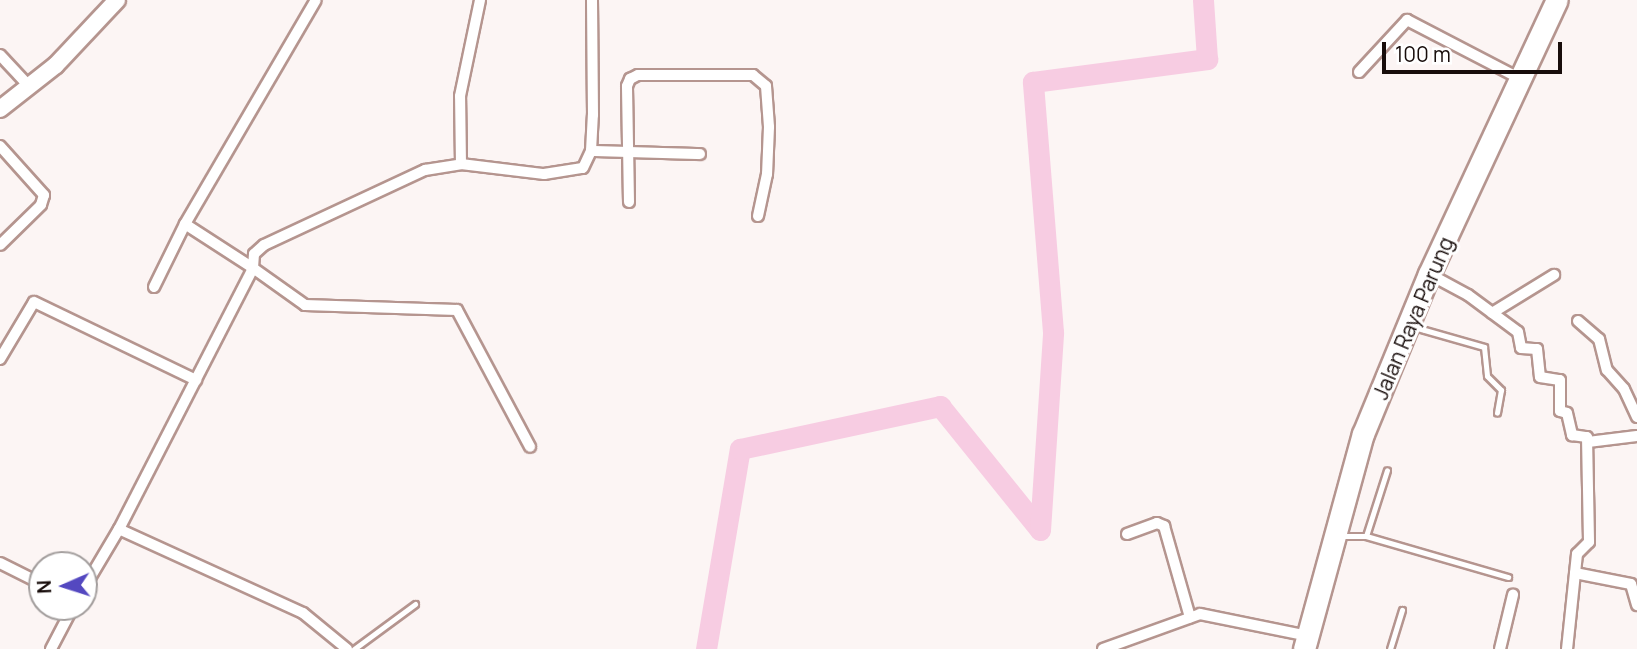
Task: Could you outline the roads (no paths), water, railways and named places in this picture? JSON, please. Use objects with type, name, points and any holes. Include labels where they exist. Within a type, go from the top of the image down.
[{"type":"highway","name":"Jalan Raya Parung","points":[[1298,644],[1335,491],[1511,74],[1547,0]]},
{"type":"highway","name":"Jalan Raya Parung","points":[[1298,644],[1363,435],[1406,324],[1557,0]]},
{"type":"street","points":[[0,109],[27,84],[56,65],[117,0]]},
{"type":"street","points":[[154,287],[185,224],[316,0]]},
{"type":"street","points":[[461,164],[460,96],[480,0]]},
{"type":"street","points":[[98,565],[253,268],[254,254],[264,245],[425,170],[461,164],[564,173],[583,168],[591,151],[592,0]]},
{"type":"street","points":[[1359,72],[1410,20],[1511,74]]},
{"type":"street","points":[[0,55],[27,84]]},
{"type":"street","points":[[629,202],[627,150],[631,79],[638,75],[760,77],[766,86],[769,136],[758,216]]},
{"type":"street","points":[[0,146],[4,159],[44,198],[0,245]]},
{"type":"street","points":[[591,151],[700,154]]},
{"type":"street","points":[[185,224],[305,305],[457,310],[530,447]]},
{"type":"street","points":[[1429,274],[1492,313],[1519,334],[1521,348],[1537,349],[1540,377],[1560,380],[1560,411],[1567,413],[1572,435],[1586,435],[1589,542],[1578,550],[1567,649]]},
{"type":"street","points":[[1492,313],[1555,275]]},
{"type":"street","points":[[0,359],[34,302],[196,380]]},
{"type":"street","points":[[1578,321],[1600,339],[1607,370],[1624,388],[1637,417]]},
{"type":"street","points":[[1588,442],[1637,436]]},
{"type":"street","points":[[1127,534],[1157,523],[1164,526],[1190,617]]},
{"type":"street","points":[[119,528],[303,614],[347,649]]},
{"type":"street","points":[[0,563],[28,577]]},
{"type":"street","points":[[1574,573],[1634,584],[1637,605]]},
{"type":"street","points":[[1500,649],[1513,595]]},
{"type":"street","points":[[1103,649],[1190,617],[1211,614],[1298,644]]},
{"type":"street","points":[[51,649],[66,621]]},
{"type":"lane","points":[[1406,324],[1484,347],[1487,376],[1502,390],[1497,413]]},
{"type":"lane","points":[[1366,536],[1387,470]]},
{"type":"lane","points":[[1334,535],[1366,536],[1508,577]]},
{"type":"lane","points":[[354,649],[415,604]]},
{"type":"lane","points":[[1390,649],[1402,610]]},
{"type":"waterway","points":[[706,649],[740,449],[940,406],[1040,530],[1053,332],[1033,82],[1207,59],[1203,0]]}]
